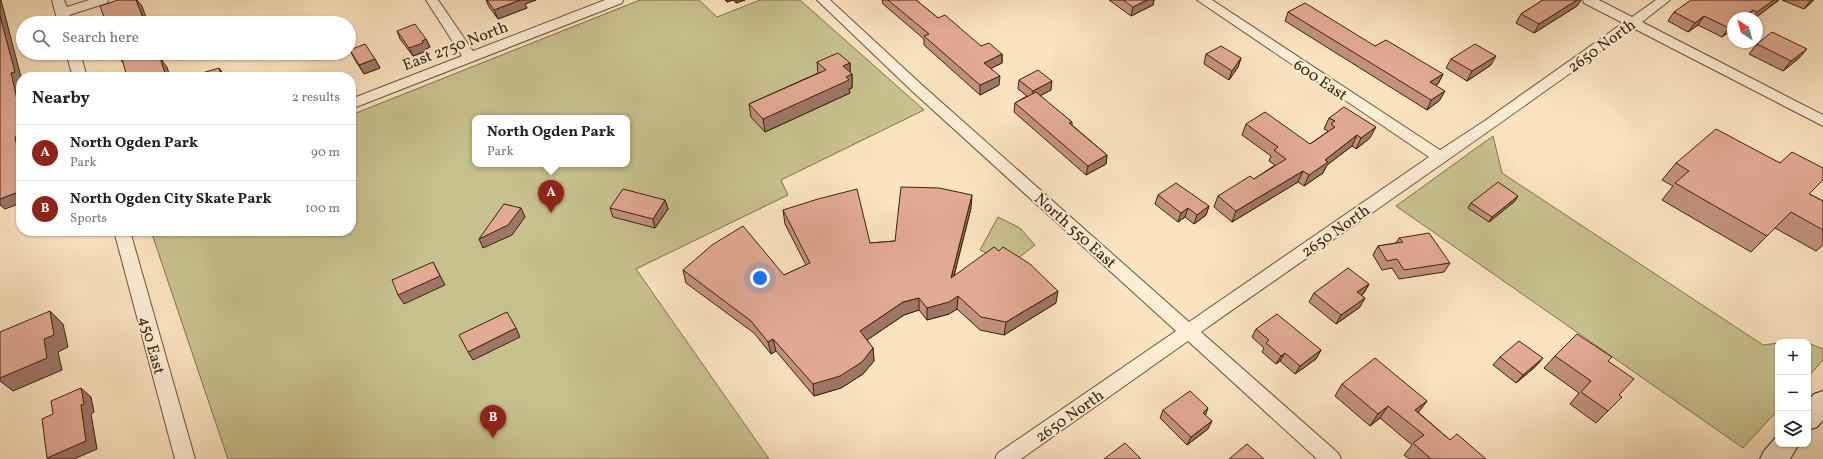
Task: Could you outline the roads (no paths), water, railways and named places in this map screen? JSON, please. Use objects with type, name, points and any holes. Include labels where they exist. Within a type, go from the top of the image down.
[{"type":"main road","points":[[1773,459],[1783,447]]},
{"type":"street","points":[[58,0],[63,16]]},
{"type":"street","points":[[68,16],[102,0]]},
{"type":"street","points":[[432,0],[470,57]]},
{"type":"street","name":"East 2750 North","points":[[356,102],[617,0]]},
{"type":"street","name":"North 550 East","points":[[823,0],[917,88],[1330,459]]},
{"type":"street","name":"600 East","points":[[1203,0],[1440,157]]},
{"type":"street","points":[[1589,0],[1823,121]]},
{"type":"street","name":"2650 North","points":[[1005,459],[1440,157],[1488,126],[1664,0]]},
{"type":"street","points":[[75,60],[79,72]]},
{"type":"street","name":"450 East","points":[[123,236],[185,459]]},
{"type":"place","name":"North Ogden Park","points":[[551,213]]},
{"type":"place","name":"North Ogden City Skate Park","points":[[493,438]]}]
